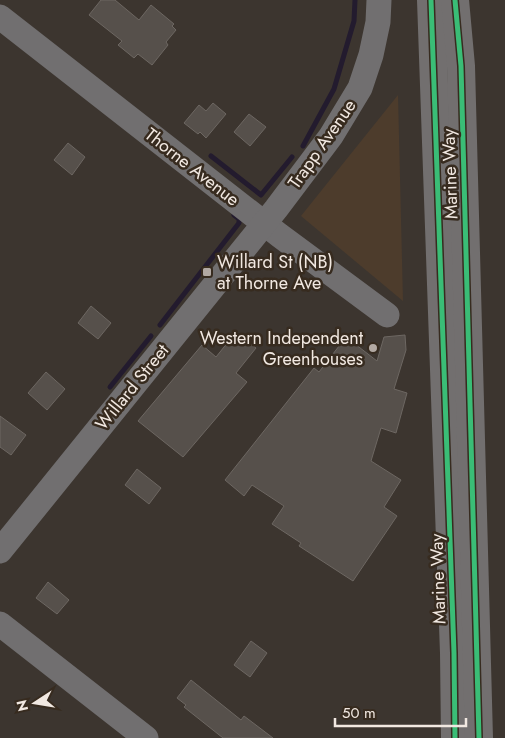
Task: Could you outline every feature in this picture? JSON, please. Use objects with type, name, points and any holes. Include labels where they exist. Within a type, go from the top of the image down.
[{"type":"main road","name":"Marine Way","points":[[432,0],[454,633],[455,738]]},
{"type":"main road","name":"Marine Way","points":[[455,0],[461,66],[479,738]]},
{"type":"street","name":"Trapp Avenue","points":[[264,223],[331,136],[360,88],[378,22],[379,0]]},
{"type":"street","name":"Thorne Avenue","points":[[0,17],[279,236],[387,315]]},
{"type":"street","name":"Willard Street","points":[[0,551],[264,223]]},
{"type":"street","points":[[0,624],[146,738]]},
{"type":"shaded area","points":[[398,95],[403,301],[301,216]]},
{"type":"building","points":[[101,0],[115,0],[139,20],[151,5],[174,24],[172,26],[176,30],[166,42],[168,45],[152,65],[138,54],[134,58],[118,45],[122,41],[89,15]]},
{"type":"building","points":[[213,103],[226,114],[206,138],[200,132],[198,134],[184,123],[199,105],[206,111]]},
{"type":"building","points":[[249,114],[266,127],[250,146],[234,132]]},
{"type":"building","points":[[68,143],[85,157],[72,175],[54,160]]},
{"type":"building","points":[[91,306],[111,323],[98,339],[78,323]]},
{"type":"building","points":[[236,332],[256,348],[236,373],[247,382],[183,457],[138,421],[202,345],[216,357]]},
{"type":"building","points":[[405,335],[406,350],[394,389],[407,393],[396,433],[381,428],[371,461],[401,480],[384,507],[397,516],[353,581],[299,546],[301,543],[272,524],[284,506],[252,485],[244,496],[225,480],[314,368],[319,372],[346,337],[377,361],[384,337]]},
{"type":"building","points":[[46,372],[65,389],[47,410],[28,393]]},
{"type":"building","points":[[0,416],[26,435],[11,455],[0,447]]},
{"type":"building","points":[[137,469],[161,488],[149,504],[125,485]]},
{"type":"building","points":[[48,582],[69,600],[57,614],[36,598]]},
{"type":"building","points":[[251,641],[267,653],[250,677],[234,665]]},
{"type":"building","points":[[191,680],[241,720],[244,716],[273,738],[223,738],[184,707],[186,705],[177,698]]},
{"type":"waterway","points":[[303,146],[334,89],[354,21],[355,0]]},
{"type":"waterway","points":[[211,156],[261,195],[292,157]]},
{"type":"waterway","points":[[160,325],[239,223],[239,219],[234,215]]},
{"type":"waterway","points":[[110,387],[151,336]]},
{"type":"cycle path","points":[[431,0],[454,653],[455,738]]},
{"type":"cycle path","points":[[455,0],[461,66],[479,738]]},
{"type":"place","name":"Willard St (NB) at Thorne Ave","points":[[207,272]]},
{"type":"place","name":"Western Independent Greenhouses","points":[[373,348]]}]
